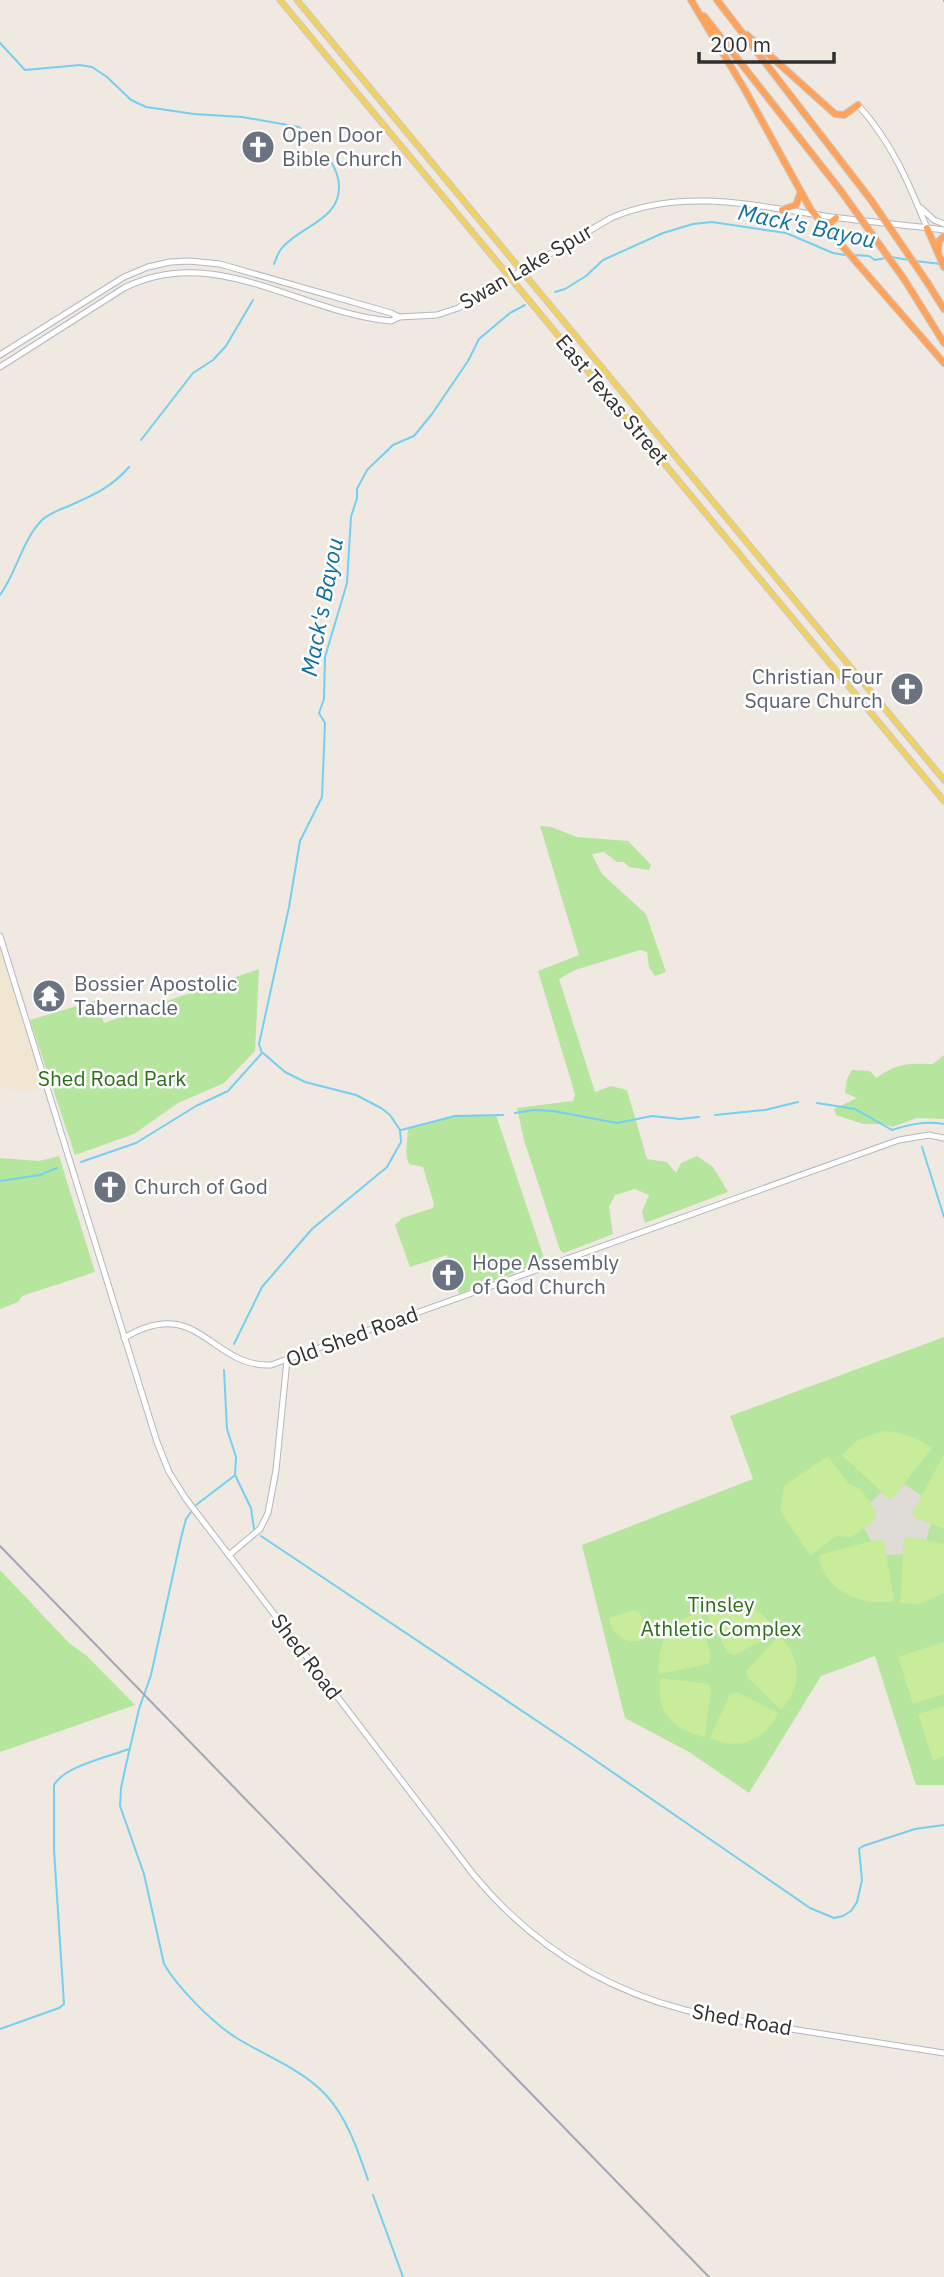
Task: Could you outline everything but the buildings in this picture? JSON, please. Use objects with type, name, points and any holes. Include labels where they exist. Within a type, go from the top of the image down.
[{"type":"highway","points":[[692,0],[814,214],[944,363]]},
{"type":"highway","points":[[692,0],[841,191],[904,279],[944,342]]},
{"type":"highway","points":[[717,0],[871,200],[944,309]]},
{"type":"highway","points":[[731,20],[835,114],[844,115],[858,105]]},
{"type":"highway","points":[[782,210],[799,202],[797,186]]},
{"type":"highway","points":[[832,236],[830,223],[836,218]]},
{"type":"highway","points":[[927,228],[944,267]]},
{"type":"highway","points":[[937,251],[939,241],[944,236]]},
{"type":"main road","name":"East Texas Street","points":[[280,0],[944,801]]},
{"type":"main road","name":"East Texas Street","points":[[297,0],[944,780]]},
{"type":"street","points":[[858,105],[888,143],[927,228]]},
{"type":"street","name":"Swan Lake Spur","points":[[0,355],[110,285],[140,270],[182,261],[220,264],[399,317],[425,317],[448,312],[485,294],[611,218],[647,205],[701,200],[944,230]]},
{"type":"street","points":[[918,206],[931,218],[944,224]]},
{"type":"street","name":"Swan Lake Spur","points":[[0,367],[129,285],[174,272],[216,273],[356,315],[391,321],[399,317]]},
{"type":"street","name":"Shed Road","points":[[0,936],[124,1338],[169,1472],[186,1499],[472,1874],[502,1907],[556,1952],[586,1972],[618,1987],[688,2011],[944,2053]]},
{"type":"street","name":"Old Shed Road","points":[[124,1338],[157,1326],[183,1326],[201,1333],[235,1358],[247,1363],[271,1365],[899,1140],[929,1135],[944,1138]]},
{"type":"street","points":[[229,1555],[254,1535],[268,1513],[276,1470],[287,1360]]},
{"type":"shaded area","points":[[0,936],[47,1086],[26,1092],[0,1087]]},
{"type":"shaded area","points":[[904,1484],[922,1496],[912,1514],[914,1517],[931,1524],[926,1540],[908,1537],[904,1539],[903,1554],[886,1555],[884,1542],[880,1539],[871,1541],[864,1528],[874,1521],[876,1511],[870,1503],[881,1492],[892,1499]]},
{"type":"green space","points":[[540,826],[551,827],[577,837],[628,841],[651,865],[649,870],[629,867],[604,852],[592,854],[602,874],[646,914],[666,972],[655,976],[649,967],[647,952],[640,950],[575,970],[559,979],[595,1092],[611,1086],[627,1090],[647,1159],[667,1162],[676,1173],[681,1163],[697,1156],[713,1167],[728,1192],[645,1223],[642,1212],[649,1195],[635,1189],[615,1195],[609,1207],[613,1234],[564,1253],[560,1250],[524,1140],[517,1108],[573,1101],[575,1094],[538,971],[579,955]]},
{"type":"green space","name":"Shed Road Park","points":[[259,969],[255,1051],[224,1083],[178,1103],[134,1134],[75,1155],[30,1020],[97,1000],[104,1023]]},
{"type":"green space","points":[[944,1055],[944,1119],[917,1118],[892,1127],[863,1124],[836,1115],[834,1109],[857,1098],[845,1093],[847,1079],[852,1070],[870,1071],[876,1078],[903,1065],[933,1064]]},
{"type":"green space","points":[[455,1115],[496,1115],[545,1261],[459,1294],[447,1255],[410,1267],[395,1225],[402,1218],[433,1208],[434,1204],[423,1167],[409,1164],[406,1151],[408,1128]]},
{"type":"green space","points":[[59,1156],[95,1272],[22,1296],[18,1302],[0,1309],[0,1158],[39,1161]]},
{"type":"green space","name":"Tinsley Athletic Complex","points":[[944,1337],[944,1785],[916,1785],[875,1656],[821,1676],[749,1793],[689,1752],[625,1718],[582,1545],[753,1479],[730,1416]]},
{"type":"green space","points":[[883,1431],[909,1436],[932,1448],[892,1499],[842,1455],[858,1440]]},
{"type":"green space","points":[[828,1456],[849,1484],[861,1489],[876,1511],[874,1522],[851,1537],[837,1536],[810,1555],[780,1511],[784,1486]]},
{"type":"green space","points":[[944,1456],[944,1529],[912,1514]]},
{"type":"green space","points":[[908,1537],[944,1544],[944,1593],[919,1604],[900,1603],[904,1539]]},
{"type":"green space","points":[[880,1539],[884,1542],[894,1601],[857,1599],[836,1587],[822,1568],[819,1555]]},
{"type":"green space","points":[[0,1570],[69,1643],[87,1656],[135,1705],[0,1752]]},
{"type":"green space","points":[[726,1603],[756,1610],[767,1619],[776,1633],[734,1655],[728,1653],[705,1611]]},
{"type":"green space","points":[[634,1610],[640,1612],[648,1637],[629,1641],[614,1631],[609,1618]]},
{"type":"green space","points":[[701,1613],[711,1659],[708,1664],[659,1674],[660,1652],[667,1634],[681,1621]]},
{"type":"green space","points":[[779,1636],[792,1653],[797,1672],[793,1691],[781,1710],[747,1677],[747,1670]]},
{"type":"green space","points":[[944,1642],[944,1694],[913,1704],[898,1657]]},
{"type":"green space","points":[[661,1678],[708,1684],[711,1689],[705,1737],[684,1730],[669,1718],[661,1701]]},
{"type":"green space","points":[[737,1692],[778,1713],[773,1723],[750,1741],[730,1744],[710,1738],[730,1694]]},
{"type":"green space","points":[[944,1706],[944,1756],[933,1760],[918,1714]]},
{"type":"waterway","name":"Mack's Bayou","points":[[0,43],[25,70],[80,65],[92,67],[131,100],[146,107],[242,117],[299,127],[312,140]]},
{"type":"waterway","name":"Mack's Bayou","points":[[274,264],[289,241],[326,215],[338,198],[339,182],[330,160]]},
{"type":"waterway","name":"Mack's Bayou","points":[[555,292],[586,276],[603,260],[663,233],[693,224],[712,222],[786,233],[833,253],[845,255]]},
{"type":"waterway","name":"Mack's Bayou","points":[[854,255],[869,256],[875,260],[886,258]]},
{"type":"waterway","name":"Mack's Bayou","points":[[891,257],[909,260]]},
{"type":"waterway","name":"Mack's Bayou","points":[[915,261],[941,264]]},
{"type":"waterway","name":"Mack's Bayou","points":[[141,440],[193,373],[213,360],[226,346],[253,300]]},
{"type":"waterway","name":"Mack's Bayou","points":[[81,1162],[136,1143],[196,1106],[228,1091],[262,1053],[259,1044],[289,907],[300,841],[322,797],[325,723],[319,713],[324,699],[325,657],[347,583],[351,517],[357,489],[367,470],[393,445],[414,436],[432,414],[468,361],[479,339],[510,313],[525,305]]},
{"type":"waterway","name":"Mack's Bayou","points":[[0,595],[29,537],[42,520],[103,489],[129,467]]},
{"type":"waterway","points":[[234,1344],[262,1287],[312,1229],[387,1167],[401,1142],[400,1130],[390,1115],[381,1108],[356,1095],[305,1082],[285,1072],[263,1053]]},
{"type":"waterway","points":[[715,1115],[765,1110],[798,1102]]},
{"type":"waterway","points":[[817,1103],[855,1109],[892,1130],[918,1124],[944,1124]]},
{"type":"waterway","points":[[515,1113],[553,1111],[617,1123],[652,1116],[680,1119],[699,1117]]},
{"type":"waterway","points":[[401,1130],[455,1116],[503,1115]]},
{"type":"waterway","points":[[922,1147],[944,1217]]},
{"type":"waterway","name":"Mack's Bayou","points":[[0,1181],[40,1175],[57,1168]]},
{"type":"waterway","points":[[224,1370],[227,1429],[236,1457],[235,1475],[251,1508],[254,1529]]},
{"type":"waterway","points":[[196,1505],[234,1476]]},
{"type":"waterway","points":[[191,1512],[186,1519],[151,1675],[139,1709],[121,1788],[120,1806],[144,1874],[164,1964],[196,2004],[216,2023],[246,2044],[293,2070],[325,2094],[346,2124],[368,2180]]},
{"type":"waterway","points":[[261,1536],[810,1908],[834,1918],[851,1911],[857,1902],[862,1880],[859,1849],[863,1846],[915,1829],[944,1825]]},
{"type":"waterway","points":[[0,2029],[64,2004],[54,1850],[54,1785],[67,1772],[77,1767],[129,1749]]},
{"type":"waterway","points":[[373,2195],[403,2277]]},
{"type":"railway","points":[[0,1546],[709,2277]]},
{"type":"place","name":"Open Door Bible Church","points":[[258,147]]},
{"type":"place","name":"Christian Four Square Church","points":[[907,689]]},
{"type":"place","name":"Bossier Apostolic Tabernacle","points":[[49,996]]},
{"type":"place","name":"Church of God","points":[[110,1187]]},
{"type":"place","name":"Hope Assembly of God Church","points":[[448,1275]]}]
